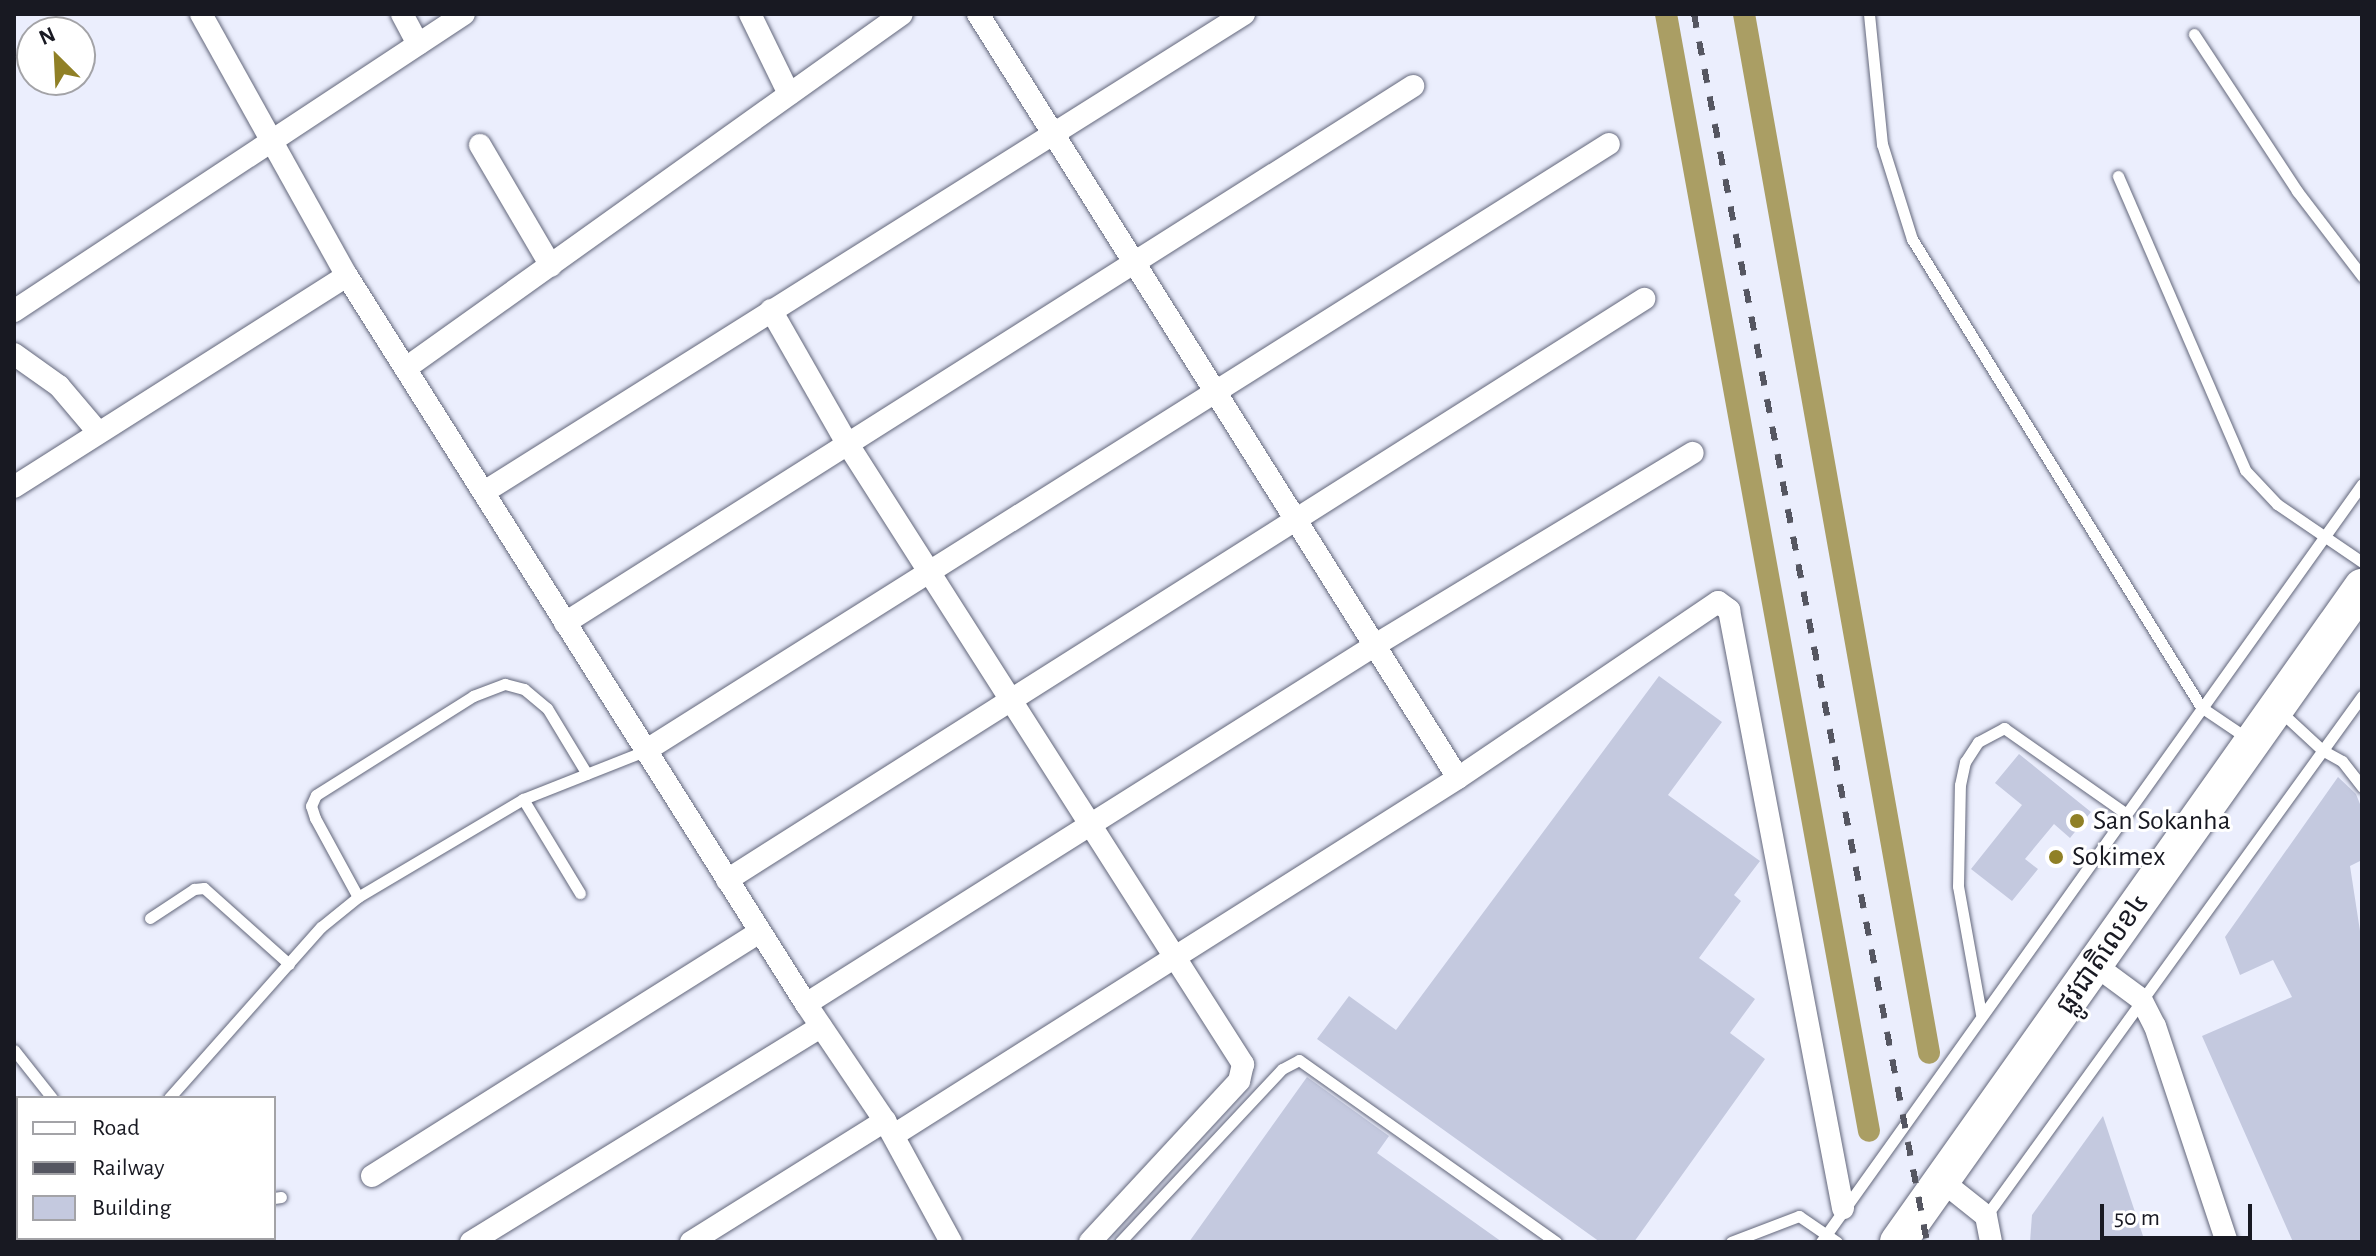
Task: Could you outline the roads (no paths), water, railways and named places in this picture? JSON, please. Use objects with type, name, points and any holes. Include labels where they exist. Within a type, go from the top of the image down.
[{"type":"highway","name":"ផ្លូវជាតិលេខ៤","points":[[1898,1242],[2362,587]]},
{"type":"street","points":[[201,14],[269,142],[347,276],[760,932],[890,1128],[951,1242]]},
{"type":"street","points":[[402,14],[418,44]]},
{"type":"street","points":[[14,311],[464,14]]},
{"type":"street","points":[[750,14],[789,94]]},
{"type":"street","points":[[406,368],[902,14]]},
{"type":"street","points":[[978,14],[1220,393],[1458,778]]},
{"type":"street","points":[[484,492],[1244,14]]},
{"type":"street","points":[[565,623],[1413,86]]},
{"type":"street","points":[[645,751],[1220,393],[1609,144]]},
{"type":"street","points":[[480,145],[551,266]]},
{"type":"street","points":[[14,487],[347,276]]},
{"type":"street","points":[[727,880],[1644,299]]},
{"type":"street","points":[[771,310],[847,443],[1093,822],[1243,1064],[1243,1074],[1090,1242]]},
{"type":"street","points":[[14,354],[59,386],[98,432]]},
{"type":"street","points":[[806,1004],[1377,644],[1693,453]]},
{"type":"street","points":[[691,1242],[1178,957],[1458,778],[1707,605],[1718,602],[1729,610],[1843,1208]]},
{"type":"street","points":[[372,1176],[760,932]]},
{"type":"street","points":[[2095,965],[2141,999],[2227,1242]]},
{"type":"street","points":[[471,1242],[821,1027]]},
{"type":"street","points":[[1942,1181],[1986,1216],[1991,1242]]},
{"type":"lane","points":[[1869,14],[1882,144],[1912,239],[2201,707],[2254,742]]},
{"type":"lane","points":[[2194,34],[2297,191],[2362,276]]},
{"type":"lane","points":[[2118,176],[2245,470],[2321,539],[2362,562]]},
{"type":"lane","points":[[1824,1238],[2362,484]]},
{"type":"lane","points":[[358,897],[315,818],[311,806],[316,795],[473,696],[505,684],[524,689],[547,708],[587,774]]},
{"type":"lane","points":[[1986,1216],[2362,696]]},
{"type":"lane","points":[[2277,708],[2322,750],[2342,761],[2362,787]]},
{"type":"lane","points":[[1981,1014],[1958,886],[1960,785],[1965,762],[1978,742],[2004,728],[2125,813]]},
{"type":"lane","points":[[184,1093],[321,927],[358,897],[523,799],[645,751]]},
{"type":"lane","points":[[523,799],[580,893]]},
{"type":"lane","points":[[150,918],[194,889],[204,888],[289,964]]},
{"type":"lane","points":[[14,1050],[50,1096]]},
{"type":"lane","points":[[1120,1242],[1282,1069],[1299,1060],[1556,1242]]},
{"type":"lane","points":[[1731,1242],[1799,1216],[1824,1238],[1837,1242]]},
{"type":"waterway","points":[[1666,14],[1869,1131]]},
{"type":"waterway","points":[[1744,14],[1929,1053]]},
{"type":"railway","points":[[1694,14],[1927,1242]]},
{"type":"place","name":"San Sokanha","points":[[2077,821]]},
{"type":"place","name":"Sokimex","points":[[2056,857]]}]
